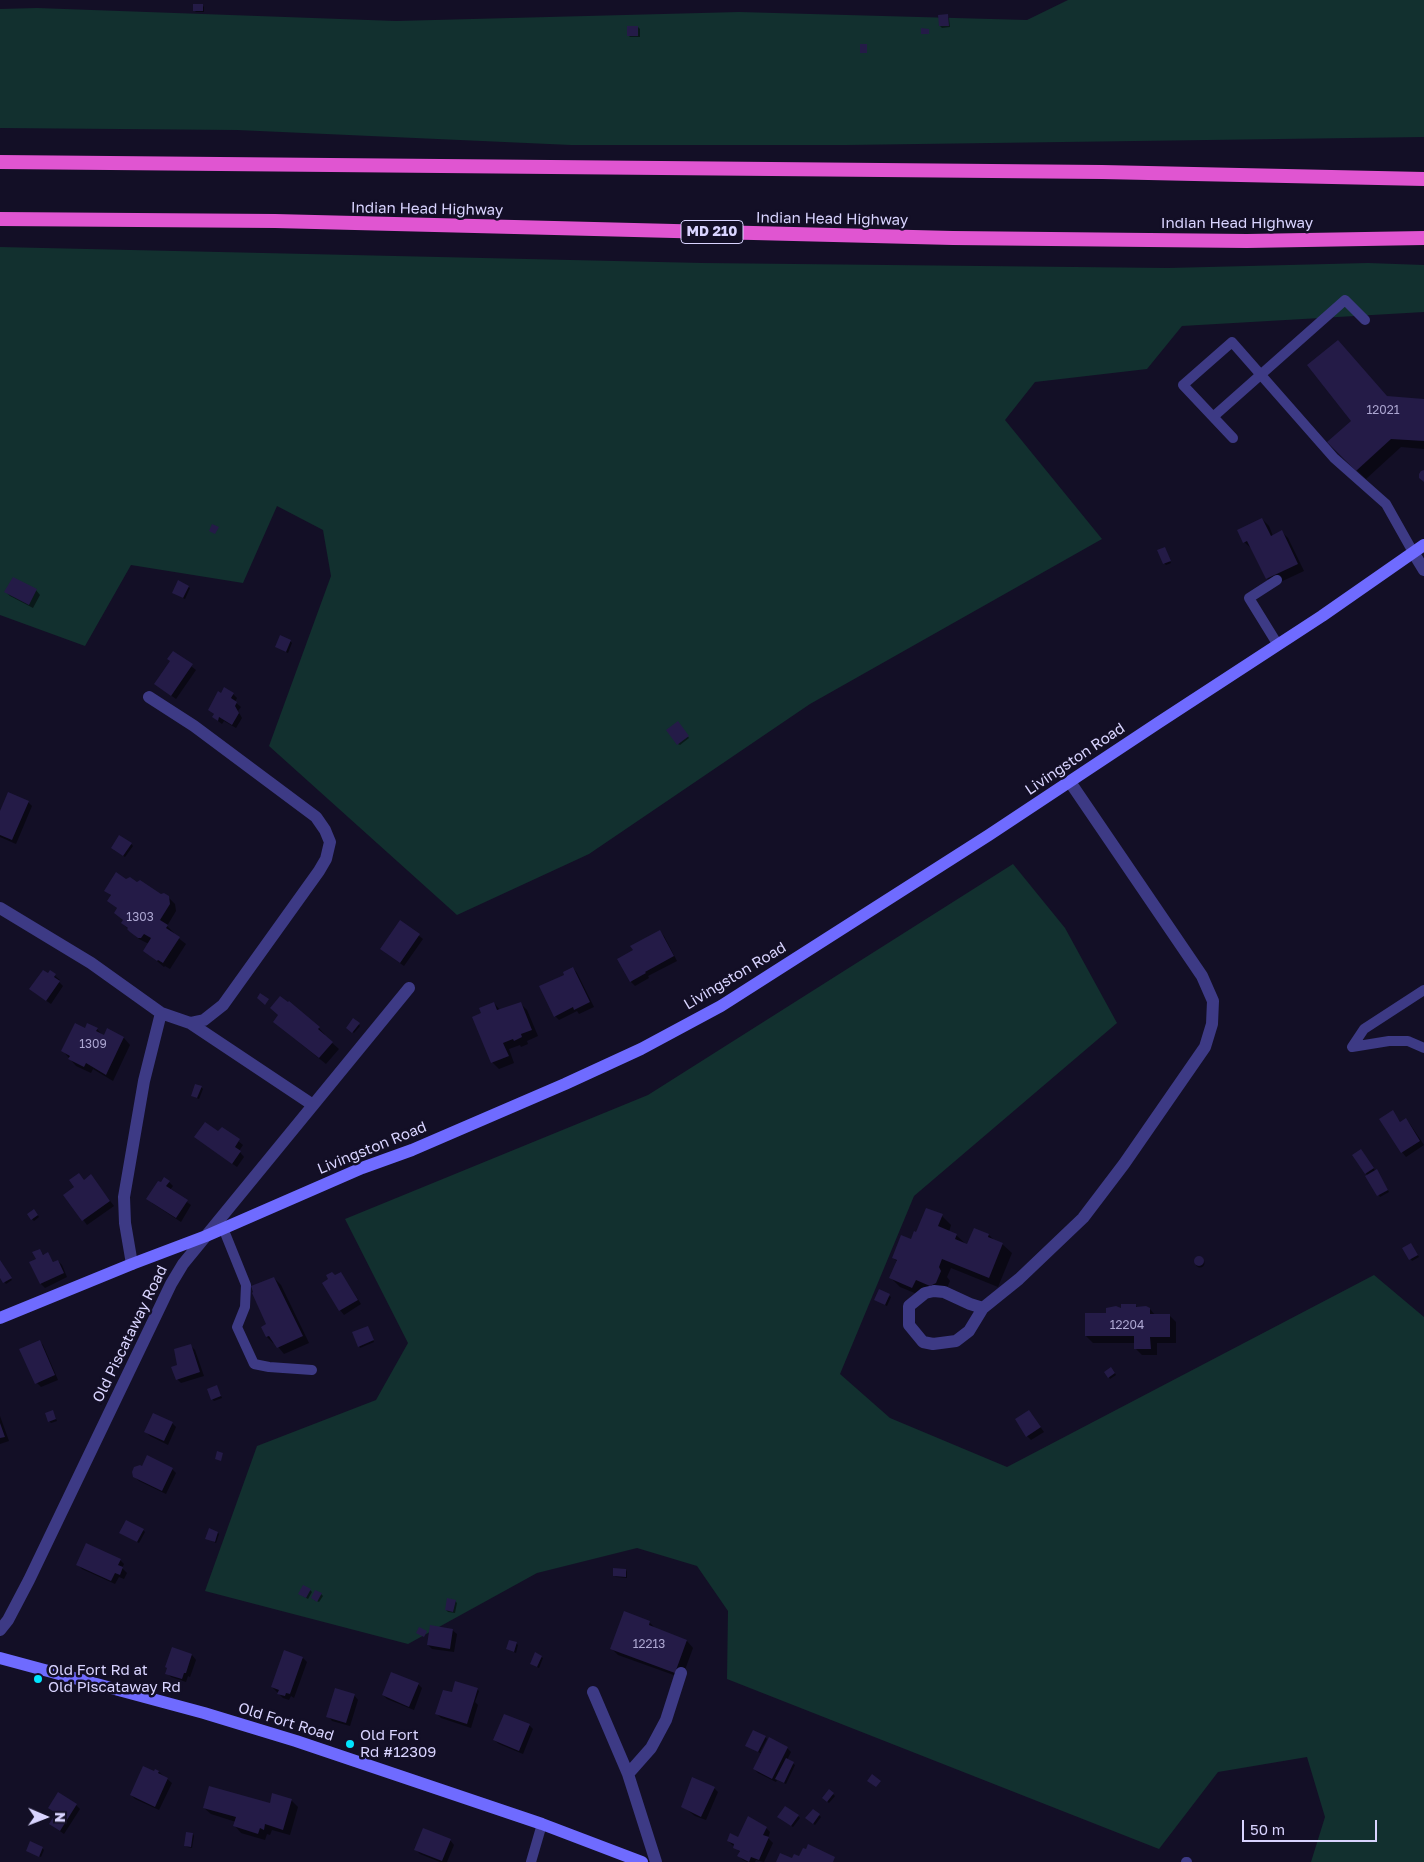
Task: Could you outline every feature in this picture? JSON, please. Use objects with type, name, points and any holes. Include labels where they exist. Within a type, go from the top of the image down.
[{"type":"highway","points":[[0,162],[1082,172],[1424,179]]},
{"type":"highway","name":"Indian Head Highway","points":[[0,219],[275,221],[953,238],[1247,241],[1424,238]]},
{"type":"main road","name":"Livingston Road","points":[[0,1318],[206,1236],[344,1176],[412,1150],[538,1096],[641,1049],[721,1006],[1070,782],[1278,645],[1424,545]]},
{"type":"main road","name":"Old Fort Road","points":[[0,1658],[204,1713],[296,1741],[542,1824],[642,1862]]},
{"type":"street","points":[[1413,552],[1424,570]]},
{"type":"street","points":[[149,697],[194,726],[316,817],[326,830],[330,842],[326,858],[319,871],[223,1005],[204,1020],[190,1023]]},
{"type":"street","points":[[984,1308],[944,1292],[926,1293],[909,1306],[909,1325],[924,1342],[933,1344],[956,1341],[969,1331],[984,1308],[1019,1279],[1084,1218],[1205,1047],[1212,1024],[1213,1001],[1202,976],[1070,782]]},
{"type":"street","points":[[0,908],[91,963],[160,1013],[190,1023],[314,1105]]},
{"type":"street","name":"Old Piscataway Road","points":[[0,1630],[8,1620],[29,1580],[171,1284],[183,1264],[409,988]]},
{"type":"street","points":[[132,1264],[125,1222],[124,1197],[144,1081],[160,1013]]},
{"type":"street","points":[[628,1774],[651,1748],[666,1720],[681,1673]]},
{"type":"street","points":[[594,1692],[628,1774],[656,1862]]},
{"type":"lane","points":[[1213,417],[1345,300],[1365,320]]},
{"type":"lane","points":[[1233,438],[1183,385],[1232,342],[1334,458],[1386,504],[1413,552]]},
{"type":"lane","points":[[1277,580],[1250,598],[1278,645]]},
{"type":"lane","points":[[1424,990],[1364,1030],[1352,1047],[1388,1040],[1408,1041],[1424,1048]]},
{"type":"lane","points":[[223,1228],[246,1285],[245,1307],[237,1327],[254,1364],[312,1370]]},
{"type":"lane","points":[[531,1862],[542,1824]]},
{"type":"green space","points":[[1068,0],[1424,0],[1424,137],[847,145],[571,145],[237,130],[0,128],[0,9],[37,8],[396,21],[739,12],[1027,20]]},
{"type":"green space","points":[[0,247],[703,263],[1168,268],[1368,263],[1424,265],[1424,312],[1182,326],[1147,369],[1035,382],[1005,420],[1102,539],[810,704],[589,854],[457,915],[269,746],[331,576],[323,530],[277,506],[243,583],[131,565],[85,646],[0,615]]},
{"type":"green space","points":[[1013,864],[1065,928],[1117,1023],[914,1196],[840,1374],[890,1418],[1007,1467],[1374,1275],[1424,1317],[1424,1862],[1311,1862],[1325,1817],[1307,1757],[1218,1772],[1159,1849],[727,1679],[728,1611],[697,1566],[637,1548],[537,1573],[408,1644],[205,1591],[257,1446],[376,1400],[408,1343],[345,1219],[648,1095]]},
{"type":"building","points":[[193,4],[203,4],[203,11],[193,11]]},
{"type":"building","points":[[948,14],[949,26],[939,26],[938,15]]},
{"type":"building","points":[[627,26],[638,26],[638,36],[627,36]]},
{"type":"building","points":[[921,28],[929,29],[929,34],[921,34]]},
{"type":"building","points":[[860,44],[867,44],[867,53],[860,53]]},
{"type":"building","points":[[1338,340],[1387,396],[1424,399],[1424,441],[1391,439],[1356,471],[1327,442],[1351,421],[1307,365]]},
{"type":"building","points":[[1424,470],[1424,482],[1419,478],[1419,474]]},
{"type":"building","points":[[1262,518],[1271,536],[1282,530],[1298,564],[1266,579],[1247,541],[1243,543],[1237,530]]},
{"type":"building","points":[[212,524],[219,527],[215,534],[209,531]]},
{"type":"building","points":[[1165,547],[1171,561],[1163,564],[1157,550]]},
{"type":"building","points":[[13,577],[37,589],[29,605],[4,592]]},
{"type":"building","points":[[178,580],[189,586],[183,598],[172,593]]},
{"type":"building","points":[[280,635],[291,640],[286,652],[275,647]]},
{"type":"building","points":[[173,651],[193,664],[171,696],[154,684],[170,661],[167,659]]},
{"type":"building","points":[[224,687],[234,693],[231,698],[237,702],[235,706],[239,713],[232,725],[219,717],[218,721],[212,717],[214,714],[208,710],[218,691],[221,693]]},
{"type":"building","points":[[678,721],[689,736],[677,745],[666,730]]},
{"type":"building","points":[[8,792],[29,801],[12,840],[0,835],[0,811]]},
{"type":"building","points":[[119,835],[132,843],[123,856],[111,848]]},
{"type":"building","points":[[116,872],[126,879],[130,877],[137,882],[140,880],[161,894],[164,893],[169,896],[170,904],[160,920],[168,925],[166,928],[180,937],[163,963],[143,951],[151,938],[144,934],[141,938],[138,938],[130,932],[121,923],[123,920],[114,913],[117,908],[107,901],[111,895],[104,891]]},
{"type":"building","points":[[400,920],[420,934],[400,963],[380,949]]},
{"type":"building","points":[[660,930],[674,956],[630,982],[617,959],[633,950],[630,946]]},
{"type":"building","points":[[573,967],[590,1002],[574,1010],[573,1007],[554,1017],[539,986],[564,975],[563,972]]},
{"type":"building","points":[[43,970],[48,973],[50,970],[56,974],[54,977],[60,981],[46,1001],[29,989]]},
{"type":"building","points":[[260,993],[269,999],[265,1005],[257,998]]},
{"type":"building","points":[[280,996],[289,1001],[320,1027],[318,1029],[333,1042],[319,1058],[273,1022],[278,1015],[270,1008]]},
{"type":"building","points":[[494,1002],[497,1010],[521,1002],[532,1030],[521,1034],[522,1037],[514,1041],[513,1039],[503,1043],[509,1056],[491,1063],[472,1017],[481,1013],[479,1008]]},
{"type":"building","points":[[353,1018],[360,1023],[352,1033],[346,1028]]},
{"type":"building","points":[[75,1023],[85,1028],[87,1023],[98,1028],[96,1031],[104,1035],[107,1028],[124,1037],[106,1075],[86,1063],[84,1067],[68,1059],[70,1056],[61,1051]]},
{"type":"building","points":[[195,1084],[202,1086],[197,1098],[191,1096]]},
{"type":"building","points":[[1393,1110],[1400,1122],[1406,1118],[1420,1141],[1401,1153],[1379,1119]]},
{"type":"building","points":[[205,1122],[218,1131],[222,1127],[240,1139],[235,1147],[241,1151],[232,1164],[194,1137]]},
{"type":"building","points":[[1361,1149],[1374,1168],[1365,1174],[1352,1155]]},
{"type":"building","points":[[1377,1169],[1388,1190],[1377,1196],[1365,1176]]},
{"type":"building","points":[[79,1173],[84,1180],[91,1174],[110,1201],[82,1221],[63,1195],[74,1187],[69,1180]]},
{"type":"building","points":[[164,1177],[170,1181],[166,1186],[188,1200],[176,1218],[146,1199],[158,1181],[161,1182]]},
{"type":"building","points":[[926,1208],[943,1214],[938,1226],[957,1234],[955,1239],[967,1244],[974,1228],[989,1234],[988,1237],[1003,1243],[989,1278],[942,1259],[939,1267],[941,1271],[936,1283],[930,1286],[916,1280],[912,1288],[889,1278],[897,1260],[892,1258],[901,1235],[911,1239]]},
{"type":"building","points":[[34,1209],[38,1215],[31,1220],[27,1214]]},
{"type":"building","points":[[1411,1243],[1418,1255],[1409,1260],[1402,1248]]},
{"type":"building","points":[[40,1249],[43,1255],[48,1252],[53,1262],[58,1260],[64,1273],[40,1284],[29,1262],[36,1259],[32,1252]]},
{"type":"building","points":[[1199,1256],[1204,1261],[1199,1266],[1194,1261]]},
{"type":"building","points":[[0,1260],[12,1278],[3,1283],[0,1278]]},
{"type":"building","points":[[332,1272],[335,1275],[341,1272],[358,1300],[339,1311],[322,1283],[328,1279],[326,1275]]},
{"type":"building","points":[[274,1277],[303,1336],[277,1348],[269,1336],[266,1337],[261,1327],[266,1324],[252,1293],[251,1286]]},
{"type":"building","points":[[879,1289],[890,1294],[885,1305],[874,1300]]},
{"type":"building","points":[[1121,1304],[1136,1304],[1136,1307],[1146,1306],[1150,1308],[1150,1314],[1170,1314],[1170,1337],[1150,1337],[1151,1349],[1134,1349],[1134,1336],[1085,1336],[1085,1313],[1106,1313],[1106,1308],[1116,1306],[1121,1308]]},
{"type":"building","points":[[368,1326],[374,1340],[358,1347],[352,1332]]},
{"type":"building","points":[[40,1340],[55,1375],[35,1384],[19,1349]]},
{"type":"building","points":[[191,1344],[200,1372],[176,1380],[171,1367],[177,1365],[174,1349]]},
{"type":"building","points":[[1111,1367],[1115,1373],[1108,1378],[1104,1372]]},
{"type":"building","points":[[217,1385],[221,1396],[211,1400],[207,1389]]},
{"type":"building","points":[[101,1388],[107,1392],[99,1404],[93,1400]]},
{"type":"building","points":[[53,1410],[56,1419],[48,1422],[45,1413]]},
{"type":"building","points":[[1029,1410],[1041,1427],[1026,1437],[1015,1419]]},
{"type":"building","points":[[153,1413],[173,1422],[164,1441],[144,1432]]},
{"type":"building","points":[[0,1423],[5,1437],[0,1438]]},
{"type":"building","points":[[217,1451],[223,1453],[221,1461],[215,1459]]},
{"type":"building","points":[[147,1455],[173,1468],[162,1491],[133,1477],[134,1467],[142,1466]]},
{"type":"building","points":[[126,1520],[144,1529],[137,1542],[119,1533]]},
{"type":"building","points":[[209,1528],[218,1532],[215,1542],[205,1539]]},
{"type":"building","points":[[86,1543],[121,1559],[118,1565],[123,1567],[120,1575],[115,1573],[111,1581],[76,1565]]},
{"type":"building","points":[[613,1568],[626,1569],[626,1577],[613,1576]]},
{"type":"building","points":[[303,1585],[311,1589],[306,1598],[298,1594]]},
{"type":"building","points":[[315,1590],[322,1593],[317,1602],[311,1598]]},
{"type":"building","points":[[447,1598],[456,1600],[453,1612],[445,1610]]},
{"type":"building","points":[[624,1611],[650,1621],[649,1625],[687,1640],[675,1673],[610,1649]]},
{"type":"building","points":[[430,1625],[453,1629],[450,1649],[427,1645]]},
{"type":"building","points":[[419,1627],[427,1631],[424,1637],[416,1633]]},
{"type":"building","points":[[509,1640],[517,1642],[514,1652],[506,1649]]},
{"type":"building","points":[[172,1647],[192,1654],[182,1679],[165,1674],[167,1668],[165,1667]]},
{"type":"building","points":[[284,1650],[303,1657],[290,1694],[286,1693],[285,1696],[277,1694],[279,1690],[271,1687]]},
{"type":"building","points":[[535,1652],[542,1656],[537,1667],[530,1664]]},
{"type":"building","points":[[391,1672],[419,1683],[409,1707],[382,1695]]},
{"type":"building","points":[[455,1681],[478,1688],[467,1724],[435,1714],[443,1690],[452,1692]]},
{"type":"building","points":[[335,1688],[355,1694],[346,1723],[326,1717]]},
{"type":"building","points":[[504,1714],[530,1724],[519,1751],[493,1740]]},
{"type":"building","points":[[753,1730],[766,1736],[758,1752],[745,1746]]},
{"type":"building","points":[[769,1737],[788,1747],[772,1779],[753,1769]]},
{"type":"building","points":[[786,1758],[794,1762],[784,1783],[775,1779]]},
{"type":"building","points":[[143,1766],[154,1771],[155,1769],[159,1771],[158,1773],[168,1778],[155,1807],[130,1795]]},
{"type":"building","points":[[872,1774],[881,1781],[876,1787],[867,1781]]},
{"type":"building","points":[[692,1777],[715,1787],[701,1817],[681,1807]]},
{"type":"building","points":[[209,1786],[270,1803],[272,1793],[292,1799],[283,1830],[265,1824],[264,1830],[260,1828],[258,1834],[233,1826],[236,1817],[203,1808]]},
{"type":"building","points":[[829,1789],[834,1793],[827,1802],[822,1798]]},
{"type":"building","points":[[58,1792],[77,1804],[60,1831],[49,1824],[56,1813],[48,1808]]},
{"type":"building","points":[[785,1806],[799,1815],[791,1826],[777,1817]]},
{"type":"building","points":[[813,1809],[820,1814],[813,1824],[805,1818]]},
{"type":"building","points":[[748,1816],[767,1827],[763,1835],[769,1837],[759,1860],[751,1857],[749,1862],[737,1856],[740,1851],[733,1848],[734,1844],[727,1841],[730,1833],[738,1837]]},
{"type":"building","points":[[423,1828],[451,1839],[442,1861],[414,1850]]},
{"type":"building","points":[[186,1832],[193,1833],[191,1847],[184,1846]]},
{"type":"building","points":[[30,1841],[43,1847],[39,1857],[26,1851]]},
{"type":"building","points":[[808,1844],[835,1857],[833,1862],[776,1862],[780,1853],[792,1858],[794,1854],[799,1856],[803,1848],[806,1849]]},
{"type":"place","name":"Old Fort Rd at Old Piscataway Rd","points":[[38,1679]]},
{"type":"place","name":"Old Fort Rd #12309","points":[[350,1744]]}]
